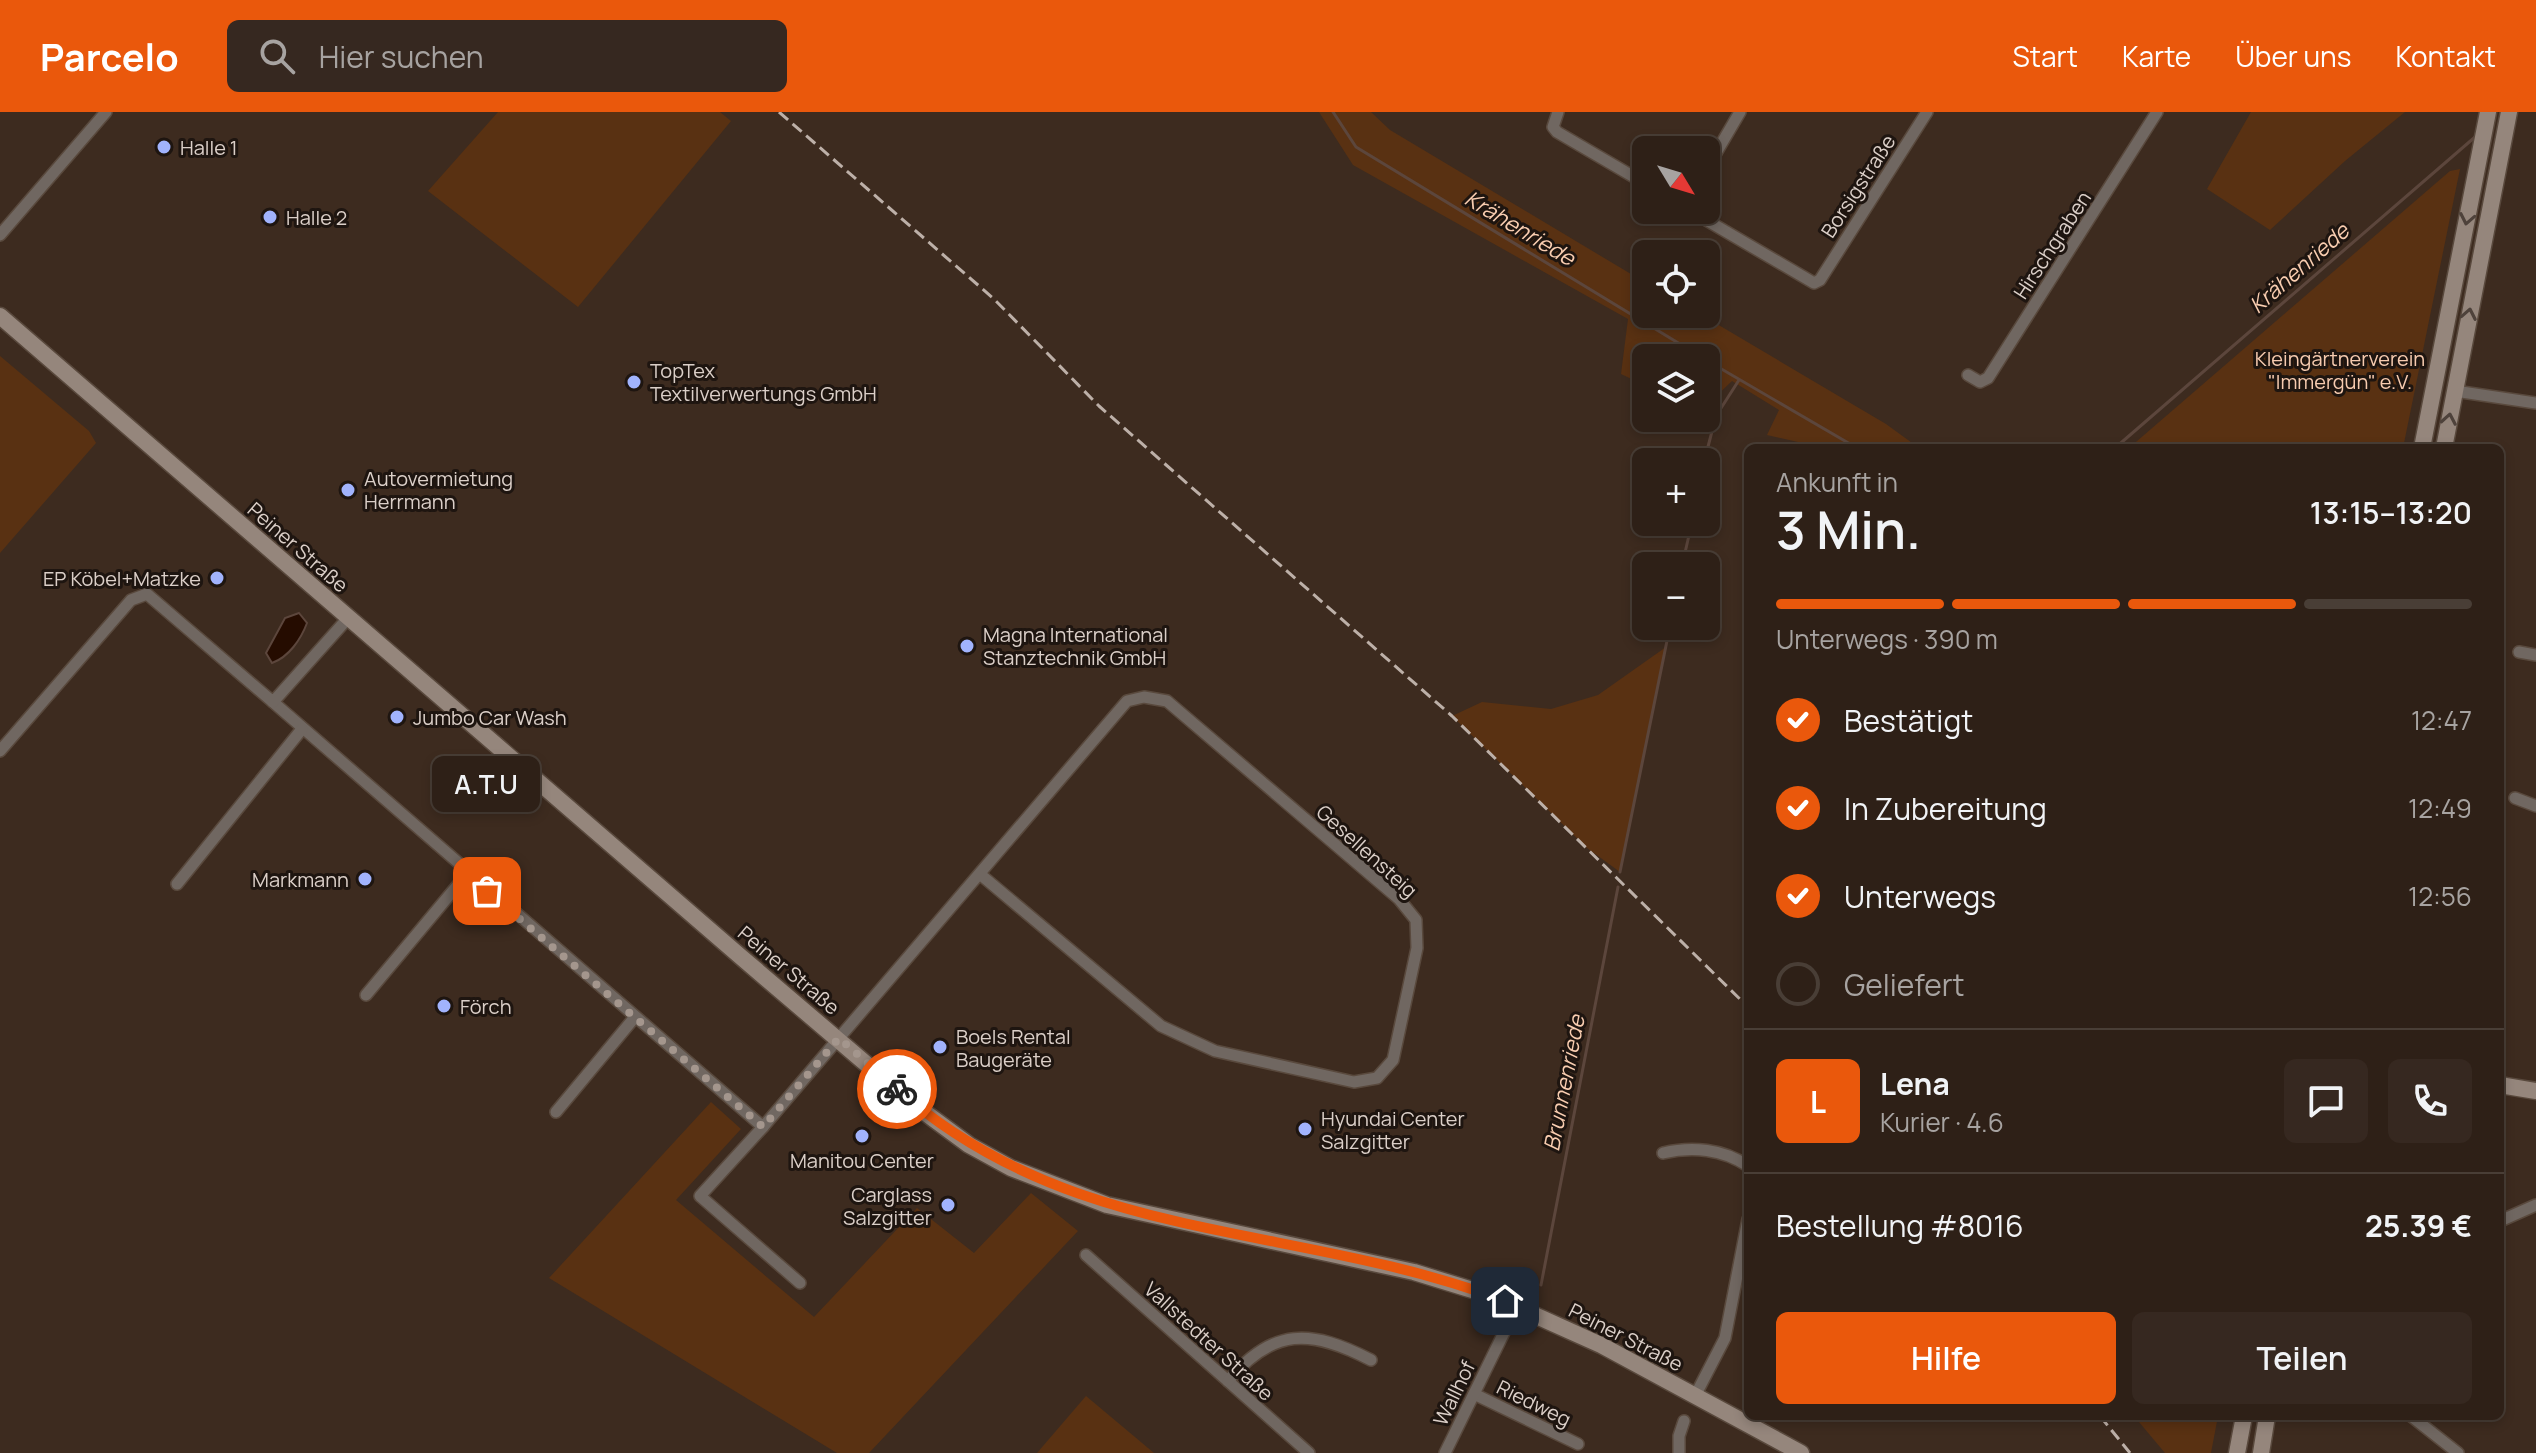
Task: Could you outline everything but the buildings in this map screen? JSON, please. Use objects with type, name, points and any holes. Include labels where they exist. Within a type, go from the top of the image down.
[{"type":"main road","points":[[2445,444],[2508,116]]},
{"type":"main road","points":[[2423,444],[2487,118]]},
{"type":"main road","name":"Peiner Straße","points":[[0,316],[941,1126],[1011,1168],[1071,1194],[1175,1222],[1414,1272],[1517,1306],[1801,1453]]},
{"type":"main road","points":[[2434,386],[2455,391]]},
{"type":"main road","points":[[2504,1086],[2536,1091]]},
{"type":"main road","points":[[2237,1453],[2243,1420]]},
{"type":"main road","points":[[2261,1453],[2266,1420]]},
{"type":"street","points":[[0,235],[106,112]]},
{"type":"street","points":[[1558,112],[1553,127],[1632,175]]},
{"type":"street","points":[[1720,146],[1740,112]]},
{"type":"street","name":"Borsigstraße","points":[[1712,224],[1807,281],[1820,280],[1927,112]]},
{"type":"street","name":"Hirschgraben","points":[[1968,375],[1980,382],[1988,378],[2157,112]]},
{"type":"street","points":[[2455,391],[2536,403]]},
{"type":"street","points":[[0,751],[131,600],[147,594],[763,1127]]},
{"type":"street","points":[[273,702],[349,617]]},
{"type":"street","points":[[2519,652],[2536,655]]},
{"type":"street","name":"Gesellensteig","points":[[800,1283],[700,1196],[981,875],[1127,701],[1144,697],[1167,701],[1399,899],[1416,920],[1417,948],[1393,1060],[1377,1078],[1354,1082],[1215,1051],[1161,1026],[981,875]]},
{"type":"street","points":[[177,884],[302,729]]},
{"type":"street","points":[[2515,798],[2536,806]]},
{"type":"street","points":[[366,995],[467,874]]},
{"type":"street","points":[[556,1112],[635,1017]]},
{"type":"street","points":[[1663,1153],[1688,1147],[1736,1158],[1744,1163]]},
{"type":"street","points":[[2504,1219],[2536,1205]]},
{"type":"street","name":"Peiner Straße","points":[[1695,1396],[1725,1338],[1744,1240]]},
{"type":"street","name":"Vallstedter Straße","points":[[1086,1255],[1309,1453]]},
{"type":"street","name":"Wallhof","points":[[1445,1453],[1517,1306]]},
{"type":"street","points":[[1228,1381],[1243,1362],[1268,1343],[1299,1338],[1347,1348],[1371,1360]]},
{"type":"street","name":"Riedweg","points":[[1474,1394],[1578,1444]]},
{"type":"street","points":[[2416,1420],[2458,1453]]},
{"type":"street","points":[[1679,1453],[1679,1436],[1684,1421]]},
{"type":"green space","points":[[498,112],[720,112],[731,121],[578,307],[428,191]]},
{"type":"green space","points":[[1319,112],[1371,112],[1390,130],[1632,275],[1632,328],[1720,326],[1886,424],[1914,444],[1807,444],[1767,435],[1779,410],[1732,381],[1720,393],[1720,344],[1632,344],[1632,379],[1621,374],[1628,319],[1353,165]]},
{"type":"green space","points":[[2251,112],[2405,112],[2345,161],[2270,230],[2207,189]]},
{"type":"green space","name":"Kleingärtnerverein \"Immergün\" e.V.","points":[[2460,169],[2404,444],[2134,444],[2450,171]]},
{"type":"green space","points":[[0,356],[89,431],[96,443],[0,553]]},
{"type":"green space","points":[[1666,647],[1620,872],[1587,848],[1452,716],[1482,702],[1551,709],[1598,695]]},
{"type":"green space","points":[[711,1102],[741,1129],[676,1200],[814,1317],[917,1208],[974,1253],[1031,1193],[1078,1231],[869,1453],[837,1453],[549,1278]]},
{"type":"green space","points":[[1086,1396],[1154,1453],[1037,1453]]},
{"type":"green space","points":[[2137,1420],[2217,1420],[2211,1453],[2165,1453]]},
{"type":"shaded area","points":[[299,613],[307,623],[301,635],[289,652],[272,663],[266,653],[285,618]]},
{"type":"waterway","name":"Krähenriede","points":[[1333,112],[1356,147],[1680,344]]},
{"type":"waterway","name":"Krähenriede","points":[[2120,444],[2475,137]]},
{"type":"waterway","name":"Krähenriede","points":[[1720,368],[1850,444]]},
{"type":"waterway","name":"Brunnenriede","points":[[1708,448],[1716,416],[1739,380]]},
{"type":"waterway","name":"Brunnenriede","points":[[1685,552],[1689,536]]},
{"type":"waterway","name":"Brunnenriede","points":[[1620,872],[1667,640]]},
{"type":"waterway","name":"Brunnenriede","points":[[1541,1285],[1618,887]]},
{"type":"railway","points":[[779,112],[994,299],[1099,406],[1452,716],[1744,1003]]},
{"type":"railway","points":[[2103,1420],[2130,1453]]},
{"type":"way so far","points":[[487,891],[763,1127],[839,1038],[897,1089]]},
{"type":"place","name":"Halle 1","points":[[164,147]]},
{"type":"place","name":"Halle 2","points":[[270,217]]},
{"type":"place","name":"TopTex Textilverwertungs GmbH","points":[[634,382]]},
{"type":"place","name":"Autovermietung Herrmann","points":[[348,490]]},
{"type":"place","name":"EP Köbel+Matzke","points":[[217,578]]},
{"type":"place","name":"Magna International Stanztechnik GmbH","points":[[967,646]]},
{"type":"place","name":"Jumbo Car Wash","points":[[397,717]]},
{"type":"place","name":"Markmann","points":[[365,879]]},
{"type":"place","name":"A.T.U","points":[[487,891]]},
{"type":"place","name":"Förch","points":[[444,1006]]},
{"type":"place","name":"Boels Rental Baugeräte","points":[[940,1047]]},
{"type":"place","name":"Hyundai Center Salzgitter","points":[[1305,1129]]},
{"type":"place","name":"Manitou Center","points":[[862,1136]]},
{"type":"place","name":"Carglass Salzgitter","points":[[948,1205]]},
{"type":"route","points":[[897,1089],[969,1145],[1011,1168],[1071,1194],[1175,1222],[1340,1254],[1414,1272],[1505,1301]]}]
